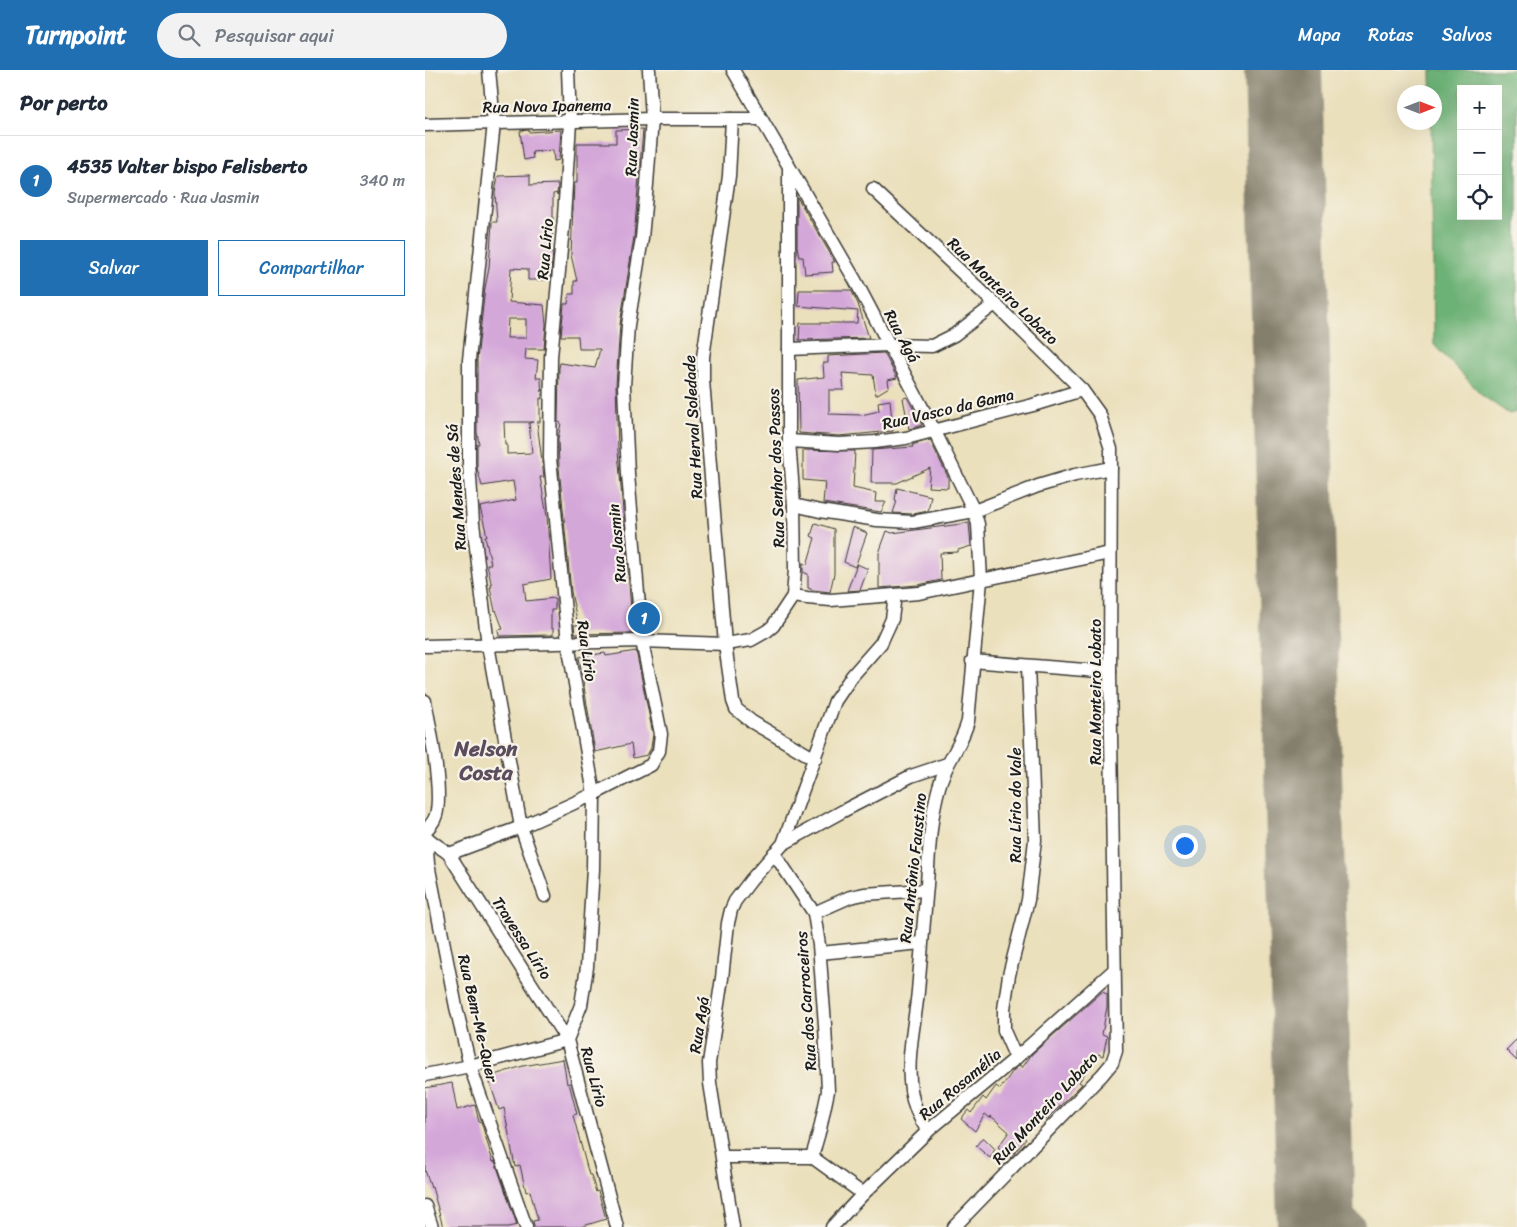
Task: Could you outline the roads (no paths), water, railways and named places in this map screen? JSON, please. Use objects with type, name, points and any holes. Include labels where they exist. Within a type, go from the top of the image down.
[{"type":"street","name":"Rua Mendes de Sá","points":[[489,70],[494,123],[469,360],[469,463],[473,523],[488,645],[521,827],[545,896]]},
{"type":"street","name":"Rua Lírio","points":[[568,70],[570,122],[564,217],[551,357],[549,403],[550,458],[568,643],[594,794],[593,869],[587,967],[581,1004],[567,1040],[617,1227]]},
{"type":"street","name":"Rua Jasmin","points":[[449,854],[521,827],[594,794],[651,765],[659,750],[661,734],[642,641],[628,474],[624,386],[629,325],[642,238],[652,119],[649,70]]},
{"type":"street","name":"Rua Agá","points":[[733,70],[855,280],[935,432],[974,511],[978,524],[981,580]]},
{"type":"street","name":"Rua Nova Ipanema","points":[[425,125],[652,119],[761,119]]},
{"type":"street","name":"Rua Herval Soledade","points":[[732,120],[729,176],[703,357],[703,381],[725,644],[733,701],[736,709],[752,722],[815,759]]},
{"type":"street","name":"Rua Senhor dos Passos","points":[[425,646],[642,641],[725,644],[751,640],[773,626],[793,596],[795,570],[794,505],[789,441],[789,166]]},
{"type":"street","name":"Rua Monteiro Lobato","points":[[873,189],[995,304],[1082,390],[1101,415],[1111,449],[1110,672],[1116,1052],[1112,1063],[954,1227]]},
{"type":"street","points":[[789,349],[888,345],[932,346],[954,335],[995,304]]},
{"type":"street","name":"Rua Vasco da Gama","points":[[789,441],[859,444],[907,438],[935,432],[1082,390]]},
{"type":"street","points":[[794,505],[877,520],[913,522],[974,511],[1038,486],[1075,475],[1111,468]]},
{"type":"street","points":[[793,596],[831,600],[895,595],[947,588],[1111,553]]},
{"type":"street","name":"Rua Antônio Faustino","points":[[928,1131],[917,1115],[911,1089],[911,1051],[933,816],[939,786],[947,764],[964,734],[968,721],[972,661],[981,580]]},
{"type":"street","name":"Rua Agá","points":[[733,1227],[710,1083],[709,1062],[722,978],[728,923],[735,902],[778,849],[815,759],[835,701],[852,676],[881,643],[892,619],[895,595]]},
{"type":"street","points":[[972,661],[1110,672]]},
{"type":"street","name":"Rua Lírio do Vale","points":[[1016,1058],[1004,1031],[1004,1009],[1009,975],[1028,900],[1035,840],[1028,666]]},
{"type":"street","points":[[425,701],[435,764],[437,802],[435,818],[427,836],[449,854]]},
{"type":"street","name":"Rua Agá","points":[[778,849],[911,776],[947,764]]},
{"type":"street","name":"Rua Bem-Me-Quer","points":[[427,836],[429,864],[469,1066],[526,1227]]},
{"type":"street","name":"Rua dos Carroceiros","points":[[778,849],[814,913],[820,953],[828,1091],[812,1157]]},
{"type":"street","name":"Travessa Lírio","points":[[449,854],[567,1040]]},
{"type":"street","points":[[814,913],[850,897],[864,894],[926,890]]},
{"type":"street","points":[[820,953],[921,943]]},
{"type":"street","name":"Rua Rosamélia","points":[[832,1227],[928,1131],[1016,1058],[1114,970]]},
{"type":"street","points":[[425,1075],[469,1066],[567,1040]]},
{"type":"street","points":[[723,1157],[812,1157],[863,1194]]},
{"type":"street","points":[[425,1206],[432,1227]]},
{"type":"place","name":"4535 Valter bispo Felisberto","points":[[644,618]]},
{"type":"district","name":"Nelson Costa","points":[[486,761]]}]
